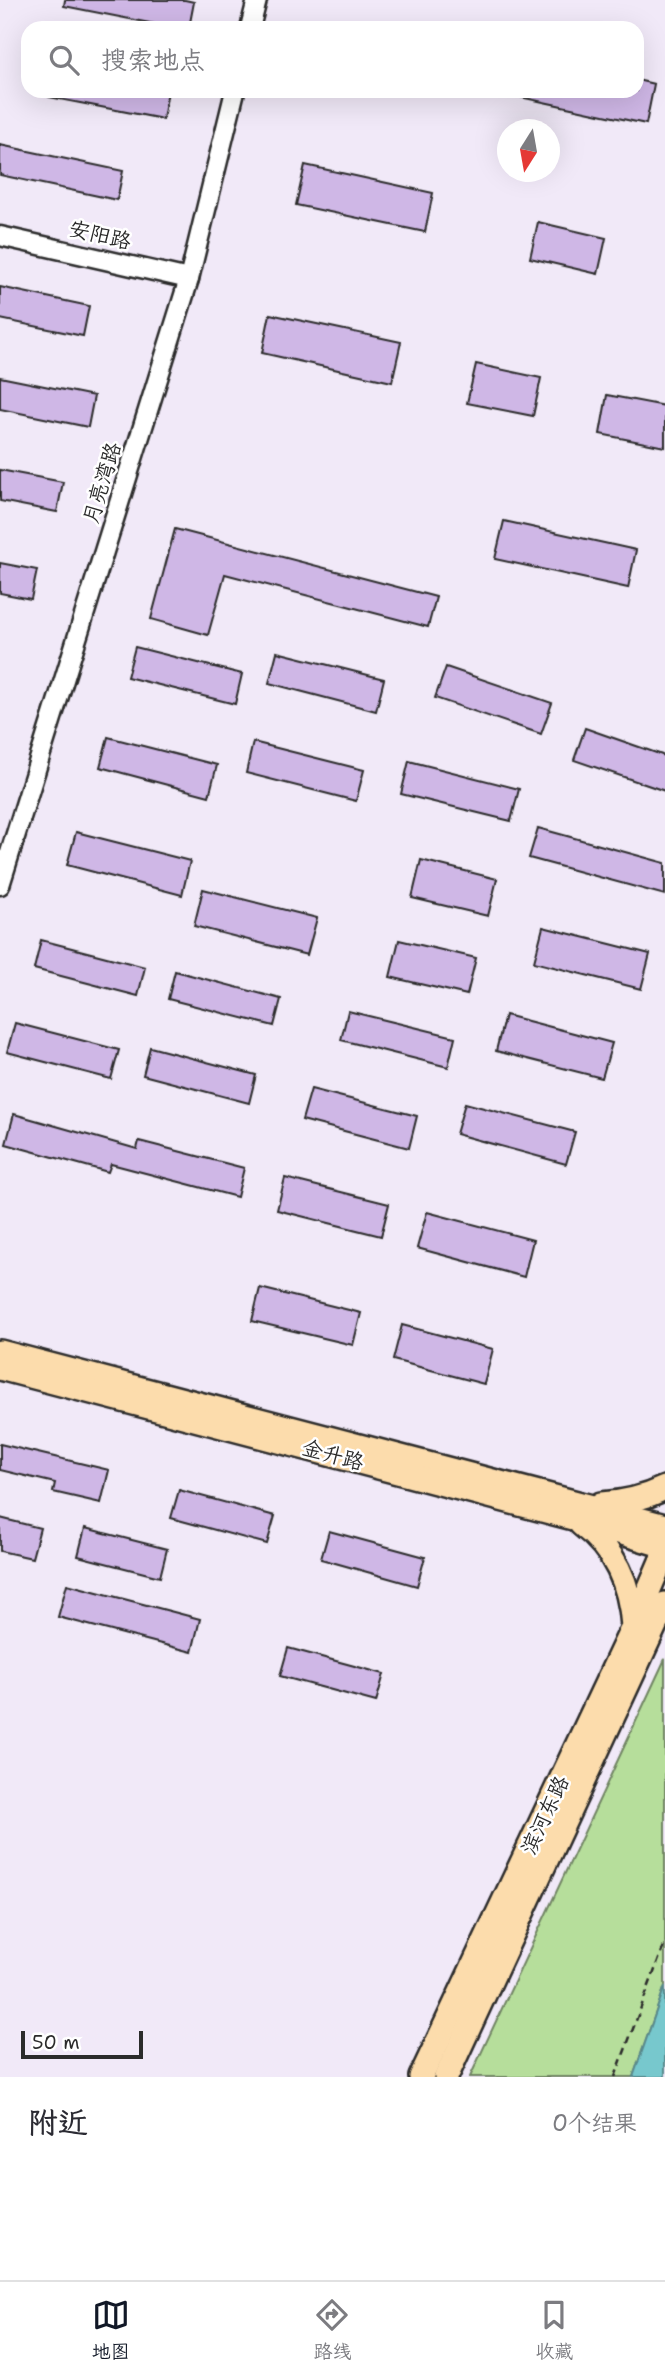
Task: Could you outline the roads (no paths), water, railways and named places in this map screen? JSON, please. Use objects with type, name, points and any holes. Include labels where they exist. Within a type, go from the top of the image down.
[{"type":"main road","name":"金升路","points":[[0,1352],[574,1510],[665,1546]]},
{"type":"main road","name":"金升路","points":[[0,1368],[574,1510],[665,1526]]},
{"type":"main road","points":[[633,1627],[631,1601],[623,1576],[611,1553],[574,1510],[599,1504],[624,1503],[665,1488]]},
{"type":"main road","name":"滨河东路","points":[[421,2077],[633,1627],[665,1552]]},
{"type":"main road","name":"滨河东路","points":[[446,2077],[665,1604]]},
{"type":"street","points":[[252,21],[257,0]]},
{"type":"street","name":"月亮湾路","points":[[0,884],[189,279],[233,98]]},
{"type":"street","name":"安阳路","points":[[0,236],[189,279]]},
{"type":"water","points":[[665,1986],[665,2077],[633,2077]]}]
